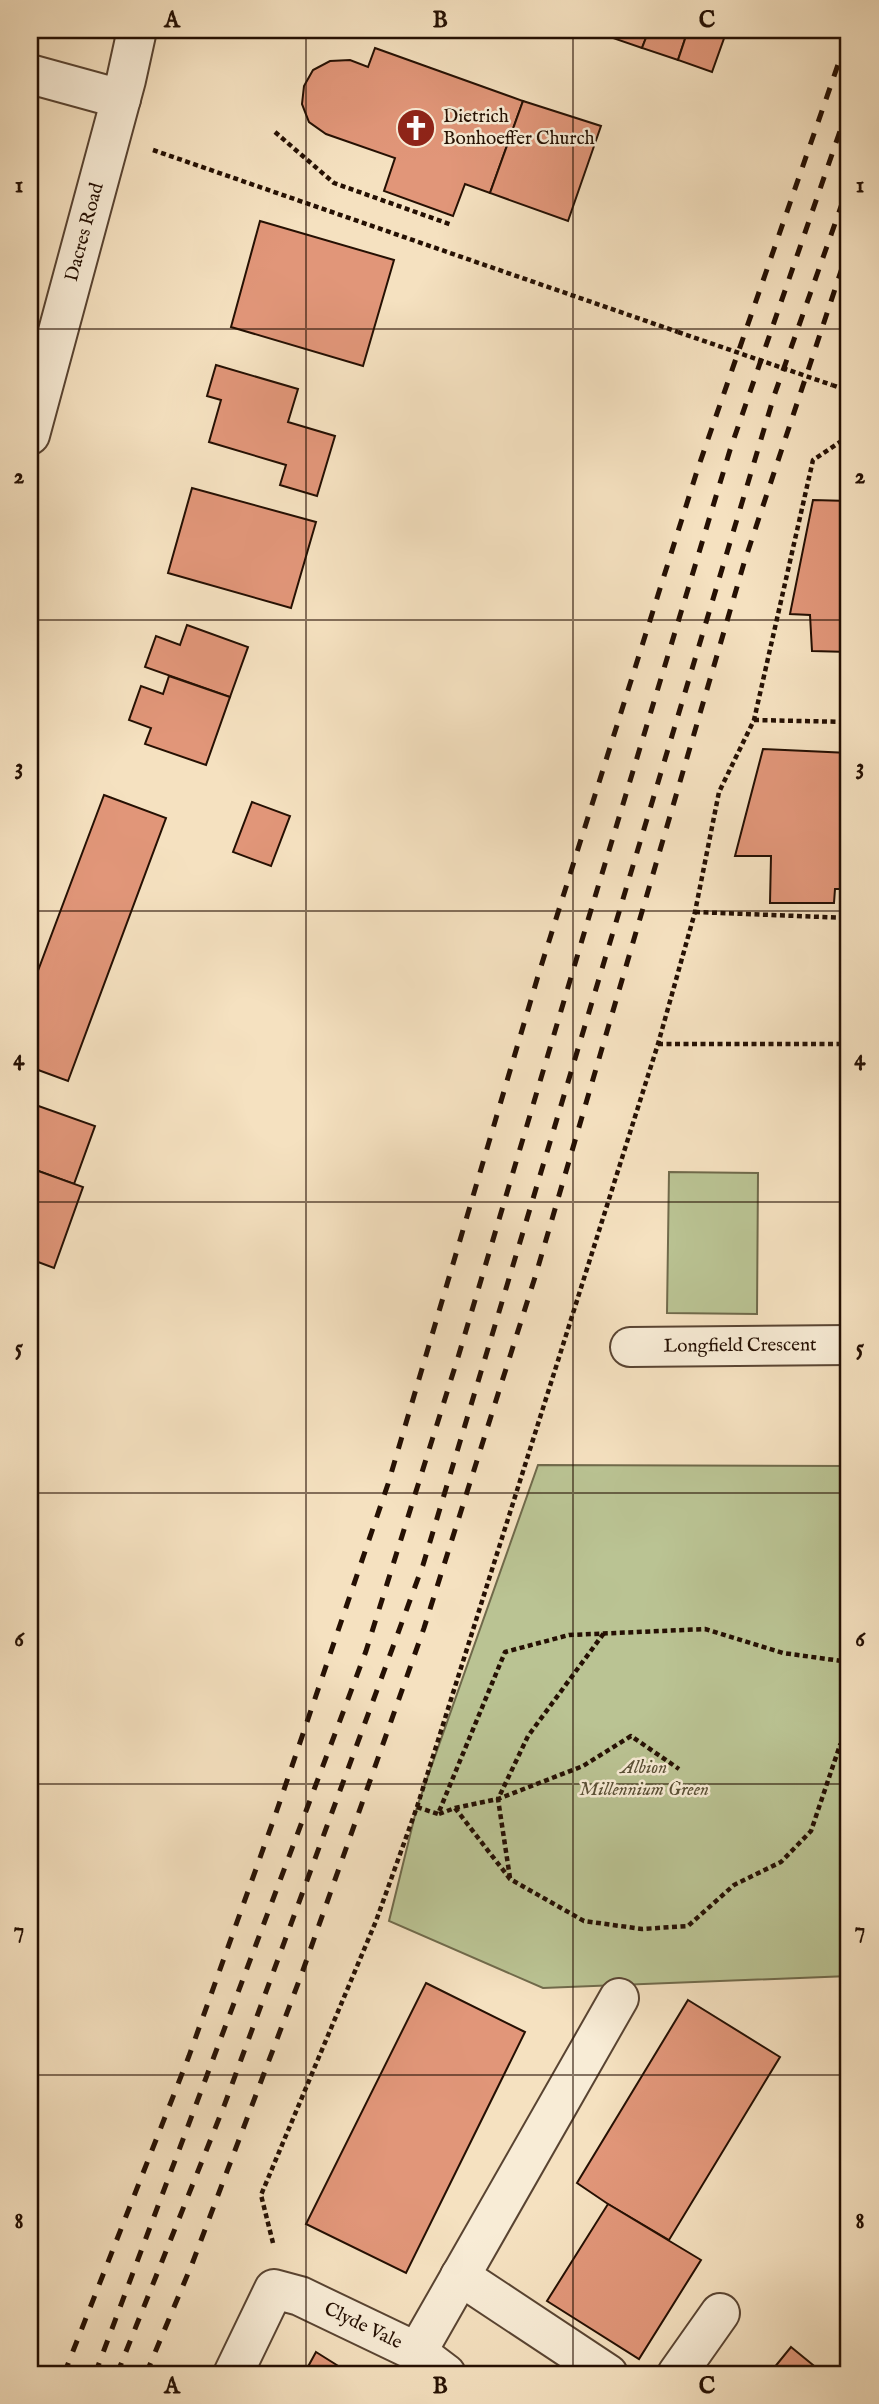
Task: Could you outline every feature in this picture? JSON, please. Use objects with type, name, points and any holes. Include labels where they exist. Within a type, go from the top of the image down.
[{"type":"street","name":"Dacres Road","points":[[30,435],[121,99],[137,30]]},
{"type":"street","points":[[30,74],[121,99]]},
{"type":"street","name":"Longfield Crescent","points":[[630,1347],[849,1345]]},
{"type":"street","points":[[432,2363],[460,2276],[620,1998]]},
{"type":"street","points":[[460,2276],[608,2374]]},
{"type":"street","points":[[233,2374],[274,2289]]},
{"type":"street","name":"Clyde Vale","points":[[274,2289],[300,2295],[432,2363]]},
{"type":"street","points":[[677,2374],[720,2313]]},
{"type":"path","points":[[275,132],[334,183],[452,225]]},
{"type":"path","points":[[111,136],[849,391]]},
{"type":"path","points":[[274,2289],[282,2278],[261,2195],[376,1921],[417,1807],[658,1044],[695,912],[719,792],[754,720],[813,460],[849,436]]},
{"type":"path","points":[[754,720],[849,722]]},
{"type":"path","points":[[695,912],[849,918]]},
{"type":"path","points":[[658,1044],[849,1044]]},
{"type":"path","points":[[438,1814],[505,1652],[569,1635],[705,1629],[783,1653],[849,1662]]},
{"type":"path","points":[[510,1879],[498,1799],[528,1736],[604,1633]]},
{"type":"path","points":[[417,1807],[438,1814],[498,1799],[583,1766],[631,1736],[679,1769]]},
{"type":"path","points":[[454,1808],[510,1879],[584,1921],[642,1929],[688,1926],[734,1885],[781,1862],[811,1831],[840,1745],[849,1742]]},
{"type":"green space","points":[[669,1172],[758,1173],[757,1314],[667,1313]]},
{"type":"green space","name":"Albion Millennium Green","points":[[538,1465],[849,1466],[849,1976],[543,1988],[389,1921],[417,1807]]},
{"type":"building","points":[[609,30],[649,30],[642,48],[607,36]]},
{"type":"building","points":[[649,30],[688,30],[678,60],[642,48]]},
{"type":"building","points":[[688,30],[727,30],[712,72],[678,60]]},
{"type":"building","name":"Dietrich Bonhoeffer Church","points":[[375,48],[523,101],[490,193],[465,184],[453,216],[384,191],[395,158],[326,134],[309,122],[302,104],[304,86],[313,70],[330,61],[350,60],[368,67]]},
{"type":"building","points":[[523,101],[601,126],[568,221],[490,193]]},
{"type":"building","points":[[260,221],[394,260],[363,366],[231,327]]},
{"type":"building","points":[[216,365],[298,389],[288,422],[335,436],[317,496],[280,485],[286,465],[209,442],[221,400],[207,396]]},
{"type":"building","points":[[192,488],[316,522],[291,608],[168,573]]},
{"type":"building","points":[[813,500],[849,501],[849,652],[812,651],[810,615],[790,614]]},
{"type":"building","points":[[187,625],[248,647],[230,697],[145,667],[156,636],[180,645]]},
{"type":"building","points":[[169,676],[230,697],[206,765],[145,744],[151,728],[129,720],[141,686],[163,694]]},
{"type":"building","points":[[763,749],[849,753],[849,889],[835,889],[834,903],[770,903],[771,856],[735,856]]},
{"type":"building","points":[[104,795],[166,818],[68,1081],[30,1067],[30,992]]},
{"type":"building","points":[[252,802],[290,816],[271,866],[233,852]]},
{"type":"building","points":[[30,1103],[95,1126],[74,1184],[30,1168]]},
{"type":"building","points":[[30,1168],[83,1187],[54,1268],[30,1259]]},
{"type":"building","points":[[426,1983],[525,2032],[406,2273],[306,2224]]},
{"type":"building","points":[[688,2000],[780,2057],[669,2240],[577,2183]]},
{"type":"building","points":[[608,2204],[701,2260],[639,2359],[547,2301]]},
{"type":"building","points":[[791,2347],[824,2374],[769,2374]]},
{"type":"building","points":[[316,2352],[351,2374],[304,2374]]},
{"type":"railway","points":[[64,2374],[189,2056],[276,1813],[388,1484],[538,976],[698,468],[849,33]]},
{"type":"railway","points":[[95,2374],[366,1651],[459,1354],[730,450],[849,105]]},
{"type":"railway","points":[[117,2374],[224,2106],[423,1565],[774,396],[849,184]]},
{"type":"railway","points":[[146,2374],[192,2264],[302,1973],[424,1628],[536,1274],[744,563],[849,247]]},
{"type":"place","name":"Dietrich Bonhoeffer Church","points":[[416,128]]}]
